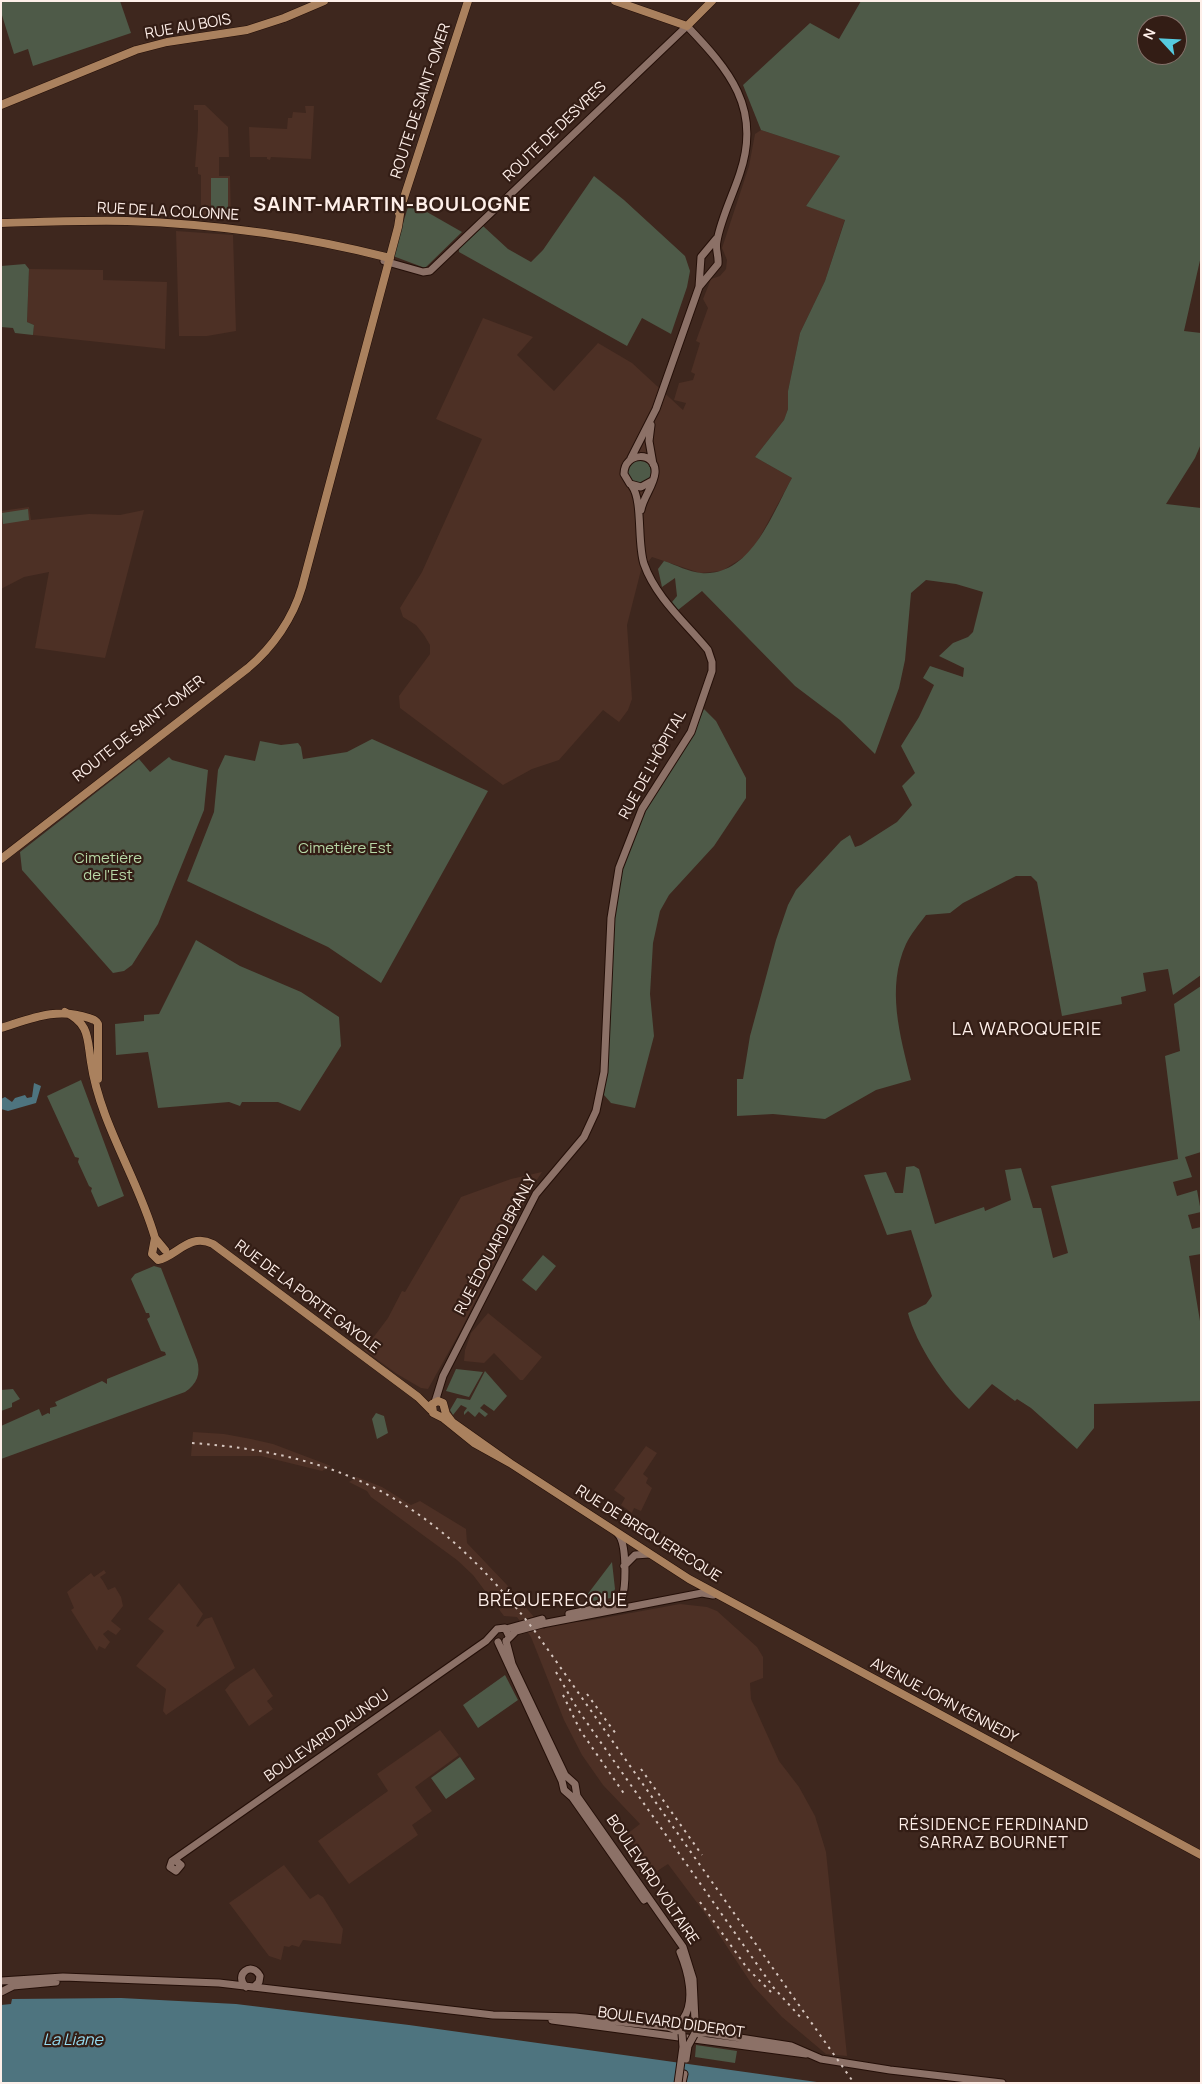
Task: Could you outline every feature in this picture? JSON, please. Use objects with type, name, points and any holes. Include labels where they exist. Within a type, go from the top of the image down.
[{"type":"main road","name":"RUE AU BOIS","points":[[1,105],[131,52],[167,42],[240,32],[280,20],[324,1]]},
{"type":"main road","name":"ROUTE DE SAINT-OMER","points":[[1,859],[255,662],[275,639],[290,616],[301,590],[401,208],[468,1]]},
{"type":"main road","points":[[615,1],[687,26]]},
{"type":"main road","name":"ROUTE DE DESVRES","points":[[687,26],[712,1]]},
{"type":"main road","name":"RUE DE LA COLONNE","points":[[1,223],[126,221],[241,230],[306,238],[387,260]]},
{"type":"main road","name":"ROUTE DE SAINT-OMER","points":[[1,853],[254,659],[275,639]]},
{"type":"main road","points":[[65,1012],[92,1032],[97,1028]]},
{"type":"main road","points":[[1,1028],[51,1013],[65,1012],[83,1015],[96,1021],[98,1078],[103,1106]]},
{"type":"main road","points":[[90,1018],[85,1021],[85,1028],[94,1082],[103,1106]]},
{"type":"main road","name":"RUE DE LA PORTE GAYOLE","points":[[103,1106],[161,1250],[174,1250],[199,1241],[214,1244],[418,1396],[437,1407]]},
{"type":"main road","name":"RUE DE BREQUERECQUE","points":[[437,1407],[454,1424],[510,1463],[649,1554],[774,1626]]},
{"type":"main road","name":"AVENUE JOHN KENNEDY","points":[[774,1626],[1201,1855]]},
{"type":"street","points":[[639,530],[642,505],[655,472],[650,433],[656,409],[700,287],[718,264],[716,256],[718,236],[743,164],[747,136],[740,93],[729,73],[687,26]]},
{"type":"street","name":"ROUTE DE DESVRES","points":[[387,260],[428,272],[687,26]]},
{"type":"street","points":[[700,287],[701,257],[718,236]]},
{"type":"street","points":[[705,253],[711,252],[716,256]]},
{"type":"street","points":[[701,265],[704,269],[712,270]]},
{"type":"street","points":[[639,530],[637,494],[626,480],[624,472],[626,464],[631,458],[656,409]]},
{"type":"street","points":[[631,458],[643,456],[653,464]]},
{"type":"street","points":[[632,486],[644,487],[652,481]]},
{"type":"street","name":"RUE DE L'HÔPITAL","points":[[579,1143],[592,1120],[602,1087],[611,918],[619,868],[630,834],[644,806],[690,732],[712,671],[712,662],[708,650],[660,593],[644,564],[639,530]]},
{"type":"street","name":"RUE ÉDOUARD BRANLY","points":[[437,1407],[448,1368],[536,1194],[546,1179],[579,1143]]},
{"type":"street","points":[[507,1635],[520,1624],[616,1604],[623,1596],[623,1541],[612,1529]]},
{"type":"street","points":[[624,1567],[635,1555],[649,1554]]},
{"type":"street","points":[[624,1586],[626,1603],[642,1603]]},
{"type":"street","points":[[496,1639],[518,1630],[544,1623],[705,1592],[728,1601]]},
{"type":"street","name":"BOULEVARD DAUNOU","points":[[178,1862],[187,1858],[496,1639],[498,1628],[507,1635]]},
{"type":"street","name":"BOULEVARD VOLTAIRE","points":[[507,1635],[512,1664],[567,1783]]},
{"type":"street","name":"BOULEVARD VOLTAIRE","points":[[496,1639],[567,1783]]},
{"type":"street","name":"BOULEVARD VOLTAIRE","points":[[567,1783],[563,1789],[571,1791],[682,1947],[693,1979],[696,2022]]},
{"type":"street","name":"BOULEVARD VOLTAIRE","points":[[567,1783],[574,1784],[571,1791]]},
{"type":"street","name":"BOULEVARD VOLTAIRE","points":[[571,1791],[680,1952],[687,1972],[689,1989],[688,2009],[681,2020]]},
{"type":"street","points":[[252,1968],[258,1972],[260,1977],[259,1983],[250,1987],[242,1982],[242,1975],[246,1970],[252,1968]]},
{"type":"street","name":"BOULEVARD DIDEROT","points":[[219,1983],[231,1981],[242,1975]]},
{"type":"street","name":"BOULEVARD DIDEROT","points":[[260,1977],[268,1984],[289,1990]]},
{"type":"street","name":"BOULEVARD DIDEROT","points":[[1,1981],[50,1978],[219,1983],[493,2015],[579,2017],[662,2027],[680,2033]]},
{"type":"street","name":"BOULEVARD DIDEROT","points":[[1,1992],[13,1986],[86,1979]]},
{"type":"street","name":"BOULEVARD DIDEROT","points":[[532,2017],[806,2054]]},
{"type":"street","points":[[678,2083],[683,2047],[680,2033],[681,2020],[689,2018],[696,2022],[694,2034],[688,2046],[682,2083]]},
{"type":"street","name":"BOULEVARD DIDEROT","points":[[662,2027],[681,2020]]},
{"type":"street","name":"BOULEVARD DIDEROT","points":[[696,2022],[715,2034]]},
{"type":"street","points":[[680,2033],[688,2037],[694,2034]]},
{"type":"street","name":"BOULEVARD DIDEROT","points":[[694,2034],[715,2034],[791,2046],[821,2059],[890,2070],[1002,2083]]},
{"type":"shaded area","points":[[194,105],[205,105],[228,127],[229,157],[219,157],[219,176],[230,176],[231,220],[198,220],[198,215],[201,215],[201,175],[198,174],[198,167],[195,167],[198,110],[194,110]]},
{"type":"shaded area","points":[[305,106],[314,106],[311,159],[271,157],[270,160],[267,157],[250,157],[249,127],[287,129],[288,118],[292,118],[293,112],[306,113]]},
{"type":"shaded area","points":[[761,130],[840,156],[806,206],[845,219],[825,281],[800,333],[788,391],[788,409],[784,420],[755,457],[792,478],[755,546],[746,556],[722,571],[700,573],[652,557],[641,570],[627,625],[632,699],[628,710],[619,722],[603,710],[559,760],[532,769],[503,785],[400,708],[399,696],[430,654],[430,645],[416,625],[403,617],[400,608],[422,572],[482,439],[436,419],[483,318],[533,337],[517,355],[554,391],[598,343],[632,363],[683,410],[686,403],[674,400],[679,383],[693,380],[695,374],[691,372],[700,343],[696,341],[708,308],[703,299],[711,279],[720,276],[726,269],[727,260],[722,248],[749,166],[755,134]]},
{"type":"shaded area","points":[[176,231],[233,235],[236,331],[207,336],[179,336]]},
{"type":"shaded area","points":[[29,269],[103,270],[103,280],[167,282],[165,349],[33,335],[34,325],[27,322]]},
{"type":"shaded area","points":[[29,507],[31,520],[89,514],[120,515],[144,510],[105,658],[35,648],[49,572],[24,577],[1,589],[1,511]]},
{"type":"shaded area","points":[[542,1172],[532,1187],[461,1330],[428,1389],[421,1388],[397,1374],[364,1350],[388,1318],[402,1291],[405,1292],[461,1197],[511,1179]]},
{"type":"shaded area","points":[[488,1313],[542,1357],[523,1380],[520,1380],[494,1353],[484,1363],[464,1361],[465,1350],[471,1333]]},
{"type":"shaded area","points":[[193,1432],[224,1434],[273,1444],[331,1466],[322,1471],[261,1456],[191,1456]]},
{"type":"shaded area","points":[[646,1446],[657,1453],[643,1474],[648,1478],[646,1483],[652,1488],[641,1511],[634,1508],[632,1513],[621,1505],[625,1498],[614,1490]]},
{"type":"shaded area","points":[[357,1477],[382,1487],[411,1505],[420,1501],[466,1529],[467,1543],[507,1585],[544,1629],[551,1624],[587,1621],[680,1604],[707,1607],[717,1611],[757,1647],[763,1657],[763,1678],[750,1683],[751,1699],[779,1761],[799,1787],[815,1816],[826,1852],[847,2056],[826,2054],[782,2017],[753,1986],[704,1912],[668,1864],[654,1873],[627,1834],[640,1824],[603,1785],[582,1755],[564,1720],[531,1637],[517,1617],[504,1616],[473,1575],[457,1560],[371,1497],[367,1491],[349,1482]]},
{"type":"shaded area","points":[[104,1570],[106,1573],[100,1577],[108,1590],[115,1587],[121,1597],[123,1606],[111,1621],[121,1629],[116,1635],[108,1630],[103,1634],[110,1642],[105,1649],[99,1646],[97,1651],[71,1610],[74,1608],[67,1592],[91,1573],[94,1577]]},
{"type":"shaded area","points":[[179,1583],[203,1614],[196,1626],[198,1627],[205,1619],[212,1617],[235,1668],[166,1715],[163,1711],[166,1689],[136,1666],[164,1631],[148,1619]]},
{"type":"shaded area","points":[[254,1668],[273,1696],[267,1701],[273,1709],[249,1726],[225,1690],[230,1684]]},
{"type":"shaded area","points":[[440,1730],[459,1755],[415,1787],[432,1811],[412,1825],[418,1835],[349,1884],[318,1841],[388,1791],[377,1774]]},
{"type":"shaded area","points":[[284,1865],[310,1899],[318,1894],[323,1897],[343,1929],[341,1944],[303,1940],[299,1947],[292,1945],[289,1947],[284,1946],[281,1960],[269,1956],[229,1903]]},
{"type":"green space","points":[[1,1],[120,1],[131,33],[33,66],[28,49],[14,54],[1,12]]},
{"type":"green space","points":[[861,1],[1201,1],[1201,256],[1184,331],[1201,333],[1201,444],[1195,458],[1166,504],[1201,508],[1201,975],[1173,995],[1168,969],[1143,973],[1146,991],[1121,997],[1122,1004],[1062,1016],[1037,882],[1031,876],[1016,876],[963,903],[950,913],[926,915],[906,944],[897,977],[896,995],[899,1029],[911,1080],[876,1090],[825,1119],[773,1114],[737,1116],[737,1079],[743,1079],[750,1036],[776,940],[788,905],[796,890],[841,841],[850,835],[855,847],[861,845],[897,822],[912,805],[902,786],[915,773],[901,746],[919,717],[934,685],[923,678],[930,666],[963,677],[964,668],[939,656],[953,643],[968,637],[973,632],[983,592],[956,584],[926,580],[911,593],[905,660],[899,688],[875,754],[840,720],[795,686],[702,591],[678,610],[672,602],[677,596],[675,578],[662,587],[658,569],[664,561],[701,573],[718,572],[734,565],[758,540],[768,525],[792,478],[755,457],[784,420],[788,409],[788,391],[800,333],[825,281],[845,220],[806,206],[840,156],[761,130],[743,85],[810,23],[839,39]]},
{"type":"green space","points":[[594,176],[624,200],[685,256],[690,271],[687,287],[671,334],[642,318],[627,346],[459,252],[459,249],[483,226],[508,249],[531,262],[543,250]]},
{"type":"green space","points":[[211,178],[228,178],[228,214],[211,214]]},
{"type":"green space","points":[[408,207],[427,212],[462,232],[425,268],[393,256]]},
{"type":"green space","points":[[25,264],[29,269],[27,322],[34,325],[33,335],[15,333],[13,328],[1,327],[1,266]]},
{"type":"green space","points":[[639,460],[647,464],[651,472],[647,480],[639,484],[631,480],[627,472],[631,464]]},
{"type":"green space","points":[[28,509],[29,520],[3,524],[2,513]]},
{"type":"green space","points":[[704,709],[716,721],[746,778],[746,798],[714,846],[669,895],[660,911],[653,943],[650,994],[654,1036],[635,1108],[611,1103],[604,1095],[611,950],[618,892],[624,864],[636,827],[685,747]]},
{"type":"green space","name":"Cimetière Est","points":[[372,739],[488,791],[381,983],[328,947],[187,881],[214,812],[218,770],[225,755],[255,761],[260,741],[281,745],[298,743],[301,747],[303,759],[347,752]]},
{"type":"green space","name":"Cimetière de l'Est","points":[[169,757],[172,760],[208,770],[204,810],[158,924],[132,965],[124,971],[113,973],[22,870],[20,852],[139,759],[150,772]]},
{"type":"green space","points":[[196,940],[240,966],[301,992],[339,1017],[341,1046],[300,1111],[278,1102],[242,1102],[240,1106],[229,1102],[158,1108],[148,1052],[116,1055],[115,1024],[144,1021],[144,1015],[159,1014]]},
{"type":"green space","points":[[1201,986],[1201,1152],[1185,1157],[1192,1177],[1173,1182],[1177,1196],[1197,1190],[1201,1212],[1188,1215],[1192,1229],[1201,1227],[1201,1254],[1189,1256],[1201,1327],[1201,1401],[1094,1404],[1094,1428],[1077,1449],[1031,1408],[1017,1399],[1015,1401],[992,1384],[969,1409],[950,1390],[932,1365],[908,1313],[926,1304],[932,1296],[911,1230],[887,1235],[864,1175],[886,1172],[895,1193],[903,1193],[906,1167],[914,1166],[919,1169],[935,1224],[984,1207],[985,1211],[1011,1200],[1005,1170],[1021,1168],[1033,1208],[1041,1208],[1053,1258],[1068,1253],[1051,1186],[1178,1159],[1165,1056],[1180,1051],[1174,1004]]},
{"type":"green space","points":[[81,1080],[124,1196],[98,1207],[91,1191],[92,1188],[89,1186],[78,1162],[79,1158],[75,1157],[47,1096]]},
{"type":"green space","points":[[543,1255],[556,1266],[536,1291],[522,1280]]},
{"type":"green space","points":[[154,1266],[161,1268],[197,1360],[198,1374],[192,1386],[185,1392],[1,1459],[1,1426],[39,1409],[42,1416],[50,1414],[50,1408],[57,1406],[55,1402],[102,1381],[107,1384],[107,1379],[166,1355],[165,1352],[161,1351],[147,1319],[150,1317],[149,1313],[146,1313],[131,1279],[135,1274]]},
{"type":"green space","points":[[456,1369],[483,1372],[469,1397],[446,1391]]},
{"type":"green space","points":[[485,1371],[507,1396],[494,1411],[484,1404],[480,1408],[488,1414],[485,1417],[479,1412],[475,1417],[468,1411],[464,1415],[467,1408],[461,1405],[453,1415],[450,1410],[457,1398],[470,1400]]},
{"type":"green space","points":[[13,1389],[20,1399],[12,1403],[12,1407],[1,1411],[1,1390]]},
{"type":"green space","points":[[376,1413],[384,1416],[388,1433],[377,1439],[372,1419]]},
{"type":"green space","points":[[612,1562],[615,1589],[611,1598],[587,1602],[587,1595]]},
{"type":"green space","points":[[505,1675],[518,1700],[478,1728],[463,1705]]},
{"type":"green space","points":[[460,1757],[475,1779],[446,1799],[431,1778]]},
{"type":"green space","points":[[696,2045],[737,2051],[735,2063],[695,2057]]},
{"type":"water","points":[[34,1083],[41,1086],[36,1103],[8,1111],[1,1109],[1,1099],[5,1097],[12,1102],[15,1098],[25,1095],[27,1098],[32,1097]]},
{"type":"water","name":"La Liane","points":[[121,1998],[236,2004],[409,2025],[824,2083],[1,2083],[1,2005],[11,2004],[12,1999]]},
{"type":"railway","points":[[192,1443],[248,1449],[299,1459],[344,1474],[386,1494],[425,1519],[462,1550],[498,1587],[534,1630],[854,2083]]},
{"type":"railway","points":[[556,1672],[578,1710],[773,1987],[803,2020]]},
{"type":"railway","points":[[587,1694],[616,1734]]},
{"type":"railway","points":[[563,1695],[580,1730],[625,1795]]},
{"type":"railway","points":[[641,1769],[702,1855]]},
{"type":"railway","points":[[700,1902],[747,1968],[774,1995]]},
{"type":"district","name":"SAINT-MARTIN-BOULOGNE","points":[[392,205]]},
{"type":"district","name":"LA WAROQUERIE","points":[[1027,1030]]},
{"type":"district","name":"BRÉQUERECQUE","points":[[553,1601]]},
{"type":"district","name":"RÉSIDENCE FERDINAND SARRAZ BOURNET","points":[[994,1835]]}]
